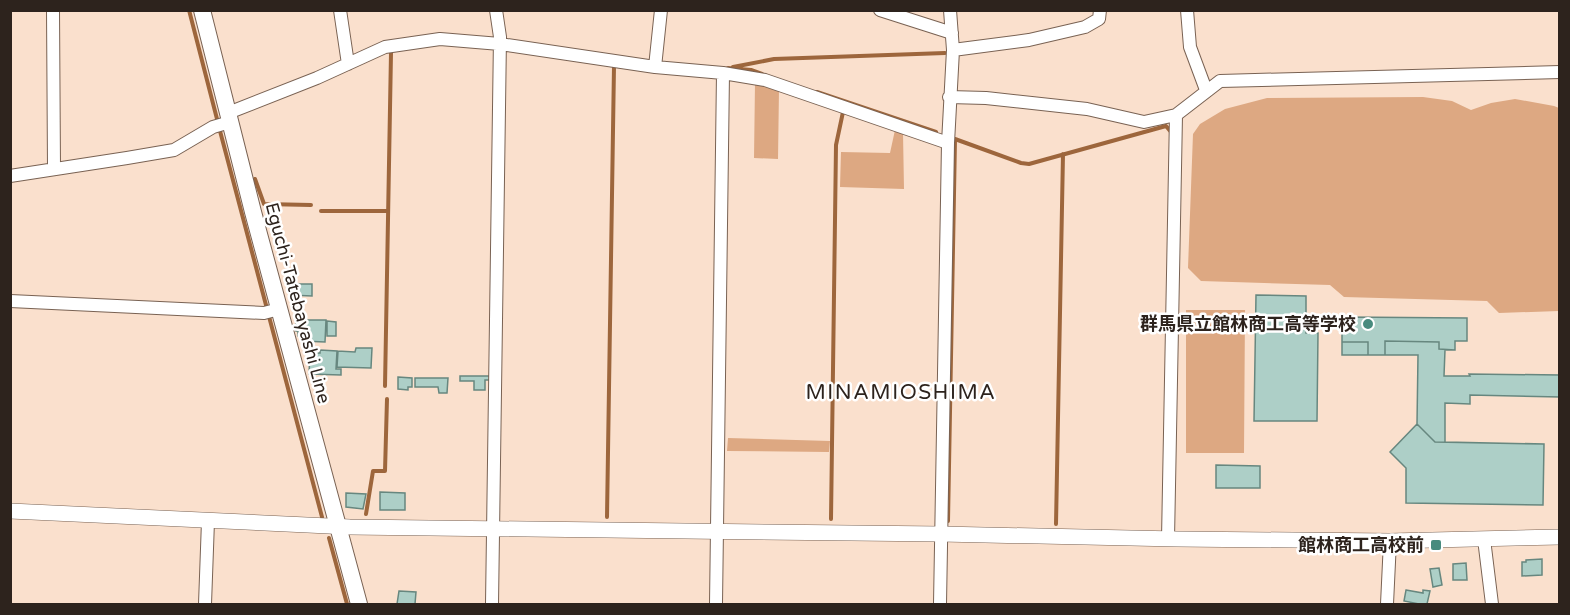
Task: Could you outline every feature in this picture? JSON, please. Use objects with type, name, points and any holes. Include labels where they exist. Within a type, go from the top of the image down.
[{"type":"main road","name":"Eguchi-Tatebayashi Line","points":[[202,10],[279,309],[359,604]]},
{"type":"street","points":[[53,10],[54,168]]},
{"type":"street","points":[[340,10],[348,64]]},
{"type":"street","points":[[492,604],[500,44],[496,10]]},
{"type":"street","points":[[655,67],[661,10]]},
{"type":"street","points":[[880,10],[952,33]]},
{"type":"street","points":[[940,604],[949,97],[953,50],[950,10]]},
{"type":"street","points":[[953,50],[1029,40],[1085,27],[1099,19],[1100,10]]},
{"type":"street","points":[[1186,10],[1190,47],[1206,90]]},
{"type":"street","points":[[10,176],[174,150],[229,118],[385,47],[440,39],[500,44],[655,67],[723,73],[765,80],[948,143]]},
{"type":"street","points":[[949,97],[986,98],[1087,109],[1144,122],[1176,115],[1220,81],[1560,72]]},
{"type":"street","points":[[716,604],[723,73]]},
{"type":"street","points":[[1168,539],[1176,115]]},
{"type":"street","points":[[10,301],[264,313],[279,309]]},
{"type":"street","points":[[10,511],[339,526],[1168,539],[1390,541],[1560,537]]},
{"type":"street","points":[[205,604],[208,521]]},
{"type":"street","points":[[1484,539],[1492,604]]},
{"type":"street","points":[[1387,604],[1390,541]]},
{"type":"shaded area","points":[[755,83],[779,89],[778,159],[754,158]]},
{"type":"shaded area","points":[[1423,97],[1452,101],[1471,110],[1491,103],[1515,99],[1559,108],[1559,311],[1499,313],[1487,301],[1344,297],[1330,285],[1201,281],[1188,268],[1193,134],[1200,124],[1225,109],[1267,98]]},
{"type":"shaded area","points":[[895,130],[903,133],[904,189],[840,187],[841,152],[890,153]]},
{"type":"shaded area","points":[[1186,310],[1245,310],[1244,453],[1186,453]]},
{"type":"shaded area","points":[[728,438],[830,441],[829,452],[727,451]]},
{"type":"building","points":[[289,284],[312,284],[312,296],[289,295]]},
{"type":"building","points":[[1256,295],[1306,296],[1306,333],[1318,333],[1317,421],[1254,421]]},
{"type":"building","points":[[1342,317],[1467,318],[1467,341],[1455,341],[1455,350],[1445,350],[1444,376],[1560,375],[1560,397],[1470,395],[1470,404],[1445,403],[1445,442],[1544,444],[1543,505],[1406,503],[1406,468],[1390,452],[1417,424],[1418,355],[1342,355]]},
{"type":"building","points":[[1342,317],[1467,318],[1467,341],[1455,341],[1455,350],[1439,349],[1439,342],[1385,341],[1385,355],[1368,355],[1368,342],[1342,342]]},
{"type":"building","points":[[296,320],[326,320],[325,342],[302,341],[302,337],[298,336],[298,331],[296,331]]},
{"type":"building","points":[[327,321],[336,322],[336,336],[327,336]]},
{"type":"building","points":[[356,348],[372,348],[371,368],[337,367],[338,351],[355,352]]},
{"type":"building","points":[[320,350],[337,351],[336,369],[341,369],[341,375],[309,374],[310,353],[320,353]]},
{"type":"building","points":[[460,376],[492,376],[492,380],[485,380],[485,390],[474,390],[474,381],[460,381]]},
{"type":"building","points":[[398,377],[412,378],[412,387],[408,387],[408,390],[398,389]]},
{"type":"building","points":[[415,378],[448,378],[447,393],[439,393],[438,387],[415,387]]},
{"type":"building","points":[[1417,424],[1435,442],[1544,444],[1543,505],[1406,503],[1406,468],[1390,452]]},
{"type":"building","points":[[1216,465],[1260,466],[1260,488],[1216,488]]},
{"type":"building","points":[[380,492],[405,493],[405,510],[380,510]]},
{"type":"building","points":[[346,493],[366,494],[363,509],[346,507]]},
{"type":"building","points":[[1542,559],[1542,575],[1522,576],[1522,562]]},
{"type":"building","points":[[1466,563],[1467,580],[1453,580],[1453,564]]},
{"type":"building","points":[[1439,568],[1442,585],[1433,587],[1430,569]]},
{"type":"building","points":[[1406,590],[1423,593],[1423,590],[1430,591],[1427,604],[1404,601]]},
{"type":"building","points":[[399,591],[416,592],[415,604],[397,604]]},
{"type":"waterway","points":[[189,10],[217,119]]},
{"type":"waterway","points":[[385,386],[391,53]]},
{"type":"waterway","points":[[733,67],[774,59],[945,53]]},
{"type":"waterway","points":[[607,517],[614,66]]},
{"type":"waterway","points":[[728,68],[751,70],[762,74]]},
{"type":"waterway","points":[[817,92],[936,132]]},
{"type":"waterway","points":[[831,519],[836,145],[843,112]]},
{"type":"waterway","points":[[948,521],[955,139],[1029,164],[1166,126],[1171,132]]},
{"type":"waterway","points":[[220,131],[322,517]]},
{"type":"waterway","points":[[1056,524],[1063,154]]},
{"type":"waterway","points":[[255,179],[264,204],[311,205]]},
{"type":"waterway","points":[[321,211],[388,211]]},
{"type":"waterway","points":[[366,514],[373,471],[385,471],[387,399]]},
{"type":"waterway","points":[[329,538],[347,604]]},
{"type":"place","name":"群馬県立館林商工高等学校","points":[[1368,324]]},
{"type":"place","name":"館林商工高校前","points":[[1436,545]]},
{"type":"district","name":"MINAMIOSHIMA","points":[[901,392]]}]
